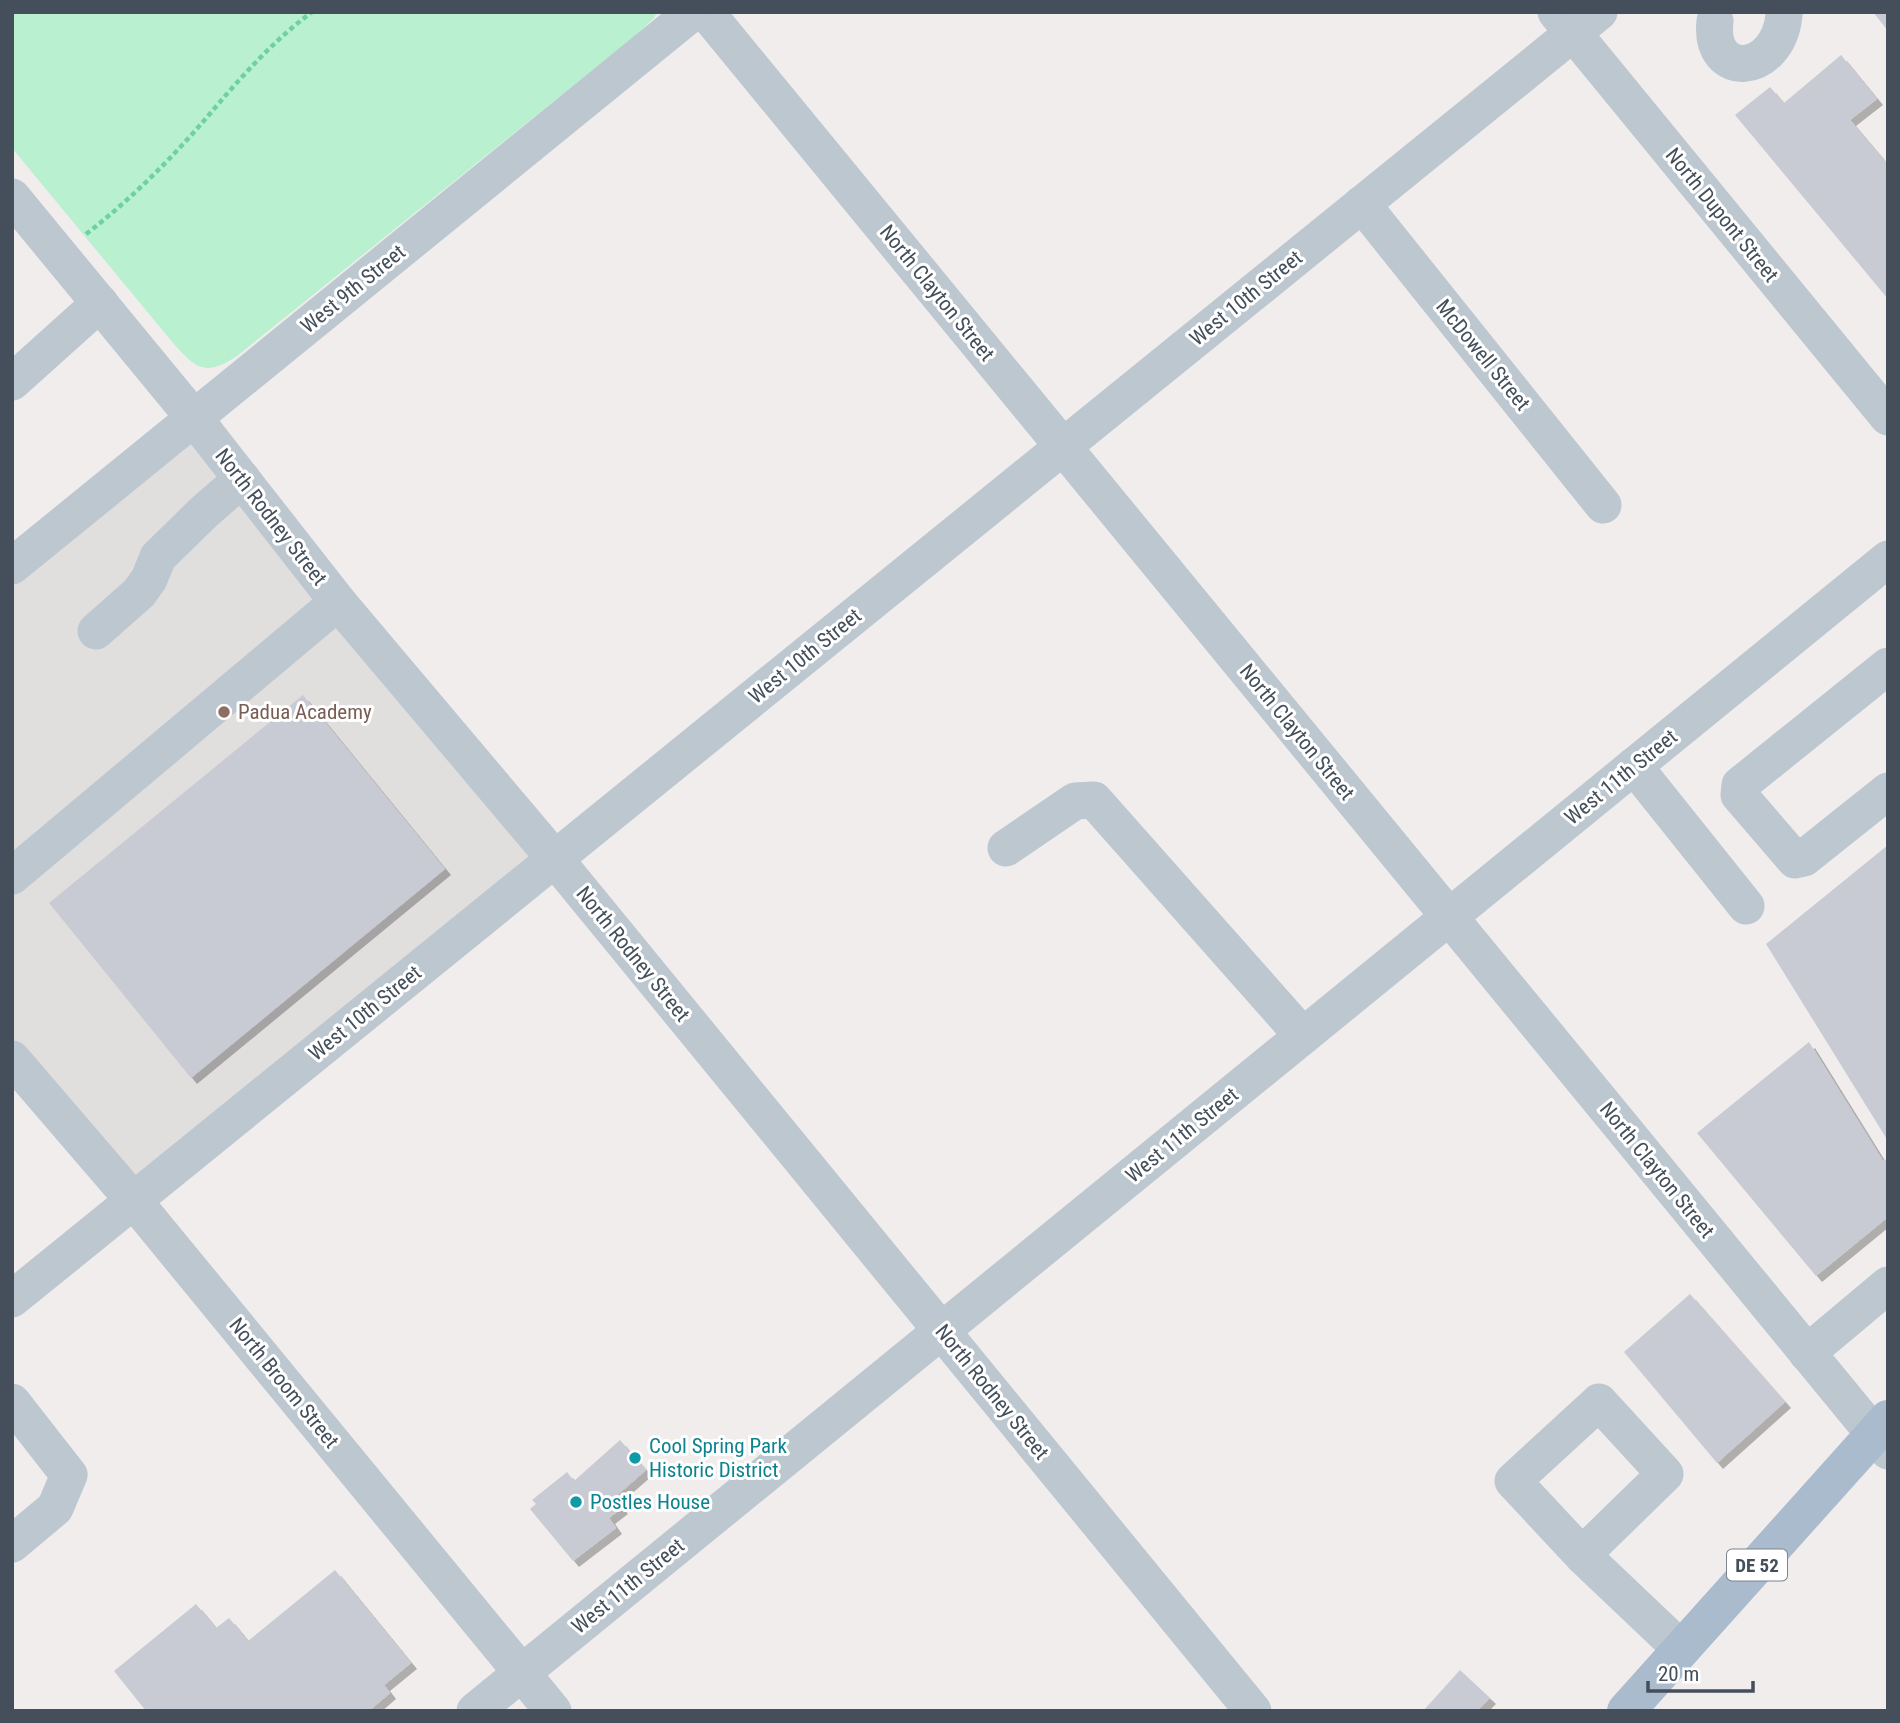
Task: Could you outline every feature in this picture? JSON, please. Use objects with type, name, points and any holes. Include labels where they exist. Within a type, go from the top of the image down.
[{"type":"main road","name":"DE 52","points":[[1626,1711],[1883,1435]]},
{"type":"street","name":"West 9th Street","points":[[12,566],[694,12]]},
{"type":"street","name":"North Clayton Street","points":[[706,12],[1807,1353],[1883,1435]]},
{"type":"street","points":[[1717,15],[1716,42],[1726,57],[1738,64],[1750,65],[1761,60],[1773,47],[1780,35],[1783,13]]},
{"type":"street","name":"West 10th Street","points":[[12,1299],[1362,204],[1576,19]]},
{"type":"street","name":"North Dupont Street","points":[[1576,19],[1888,417]]},
{"type":"street","name":"North Rodney Street","points":[[12,197],[194,418],[338,602],[555,859],[1253,1711]]},
{"type":"street","name":"McDowell Street","points":[[1362,204],[1603,505]]},
{"type":"street","points":[[12,382],[100,303]]},
{"type":"street","points":[[96,631],[139,593],[149,579],[158,557],[242,479]]},
{"type":"street","name":"West 11th Street","points":[[475,1711],[1888,559]]},
{"type":"street","points":[[12,876],[338,602]]},
{"type":"street","points":[[1884,793],[1804,858],[1795,860],[1739,794],[1740,785],[1888,666]]},
{"type":"street","points":[[1634,766],[1746,905]]},
{"type":"street","points":[[1006,848],[1075,801],[1094,800],[1303,1035]]},
{"type":"street","name":"North Broom Street","points":[[12,1059],[134,1200],[553,1711]]},
{"type":"street","points":[[1807,1353],[1888,1284]]},
{"type":"street","points":[[12,1402],[69,1475],[55,1508],[12,1544]]},
{"type":"street","points":[[1582,1555],[1681,1649]]},
{"type":"path","points":[[59,254],[142,188],[202,123],[230,88],[312,12]]},
{"type":"shaded area","name":"Padua Academy","points":[[194,418],[555,859],[134,1201],[12,1059],[12,566]]},
{"type":"green space","points":[[12,12],[657,12],[636,35],[237,356],[226,363],[209,368],[195,364],[173,343],[12,148]]},
{"type":"building","points":[[1873,12],[1888,12],[1888,31]]},
{"type":"building","points":[[1841,55],[1877,99],[1850,120],[1888,165],[1888,299],[1735,115],[1770,87],[1784,103]]},
{"type":"building","name":"Padua Academy","points":[[303,695],[445,869],[191,1078],[49,903]]},
{"type":"building","points":[[1888,845],[1888,1141],[1766,944]]},
{"type":"building","points":[[1809,1042],[1883,1161],[1888,1158],[1888,1217],[1816,1276],[1697,1133]]},
{"type":"building","points":[[1690,1294],[1785,1402],[1717,1463],[1624,1352]]},
{"type":"building","name":"Postles House","points":[[620,1440],[646,1470],[614,1498],[622,1508],[609,1518],[616,1528],[573,1561],[530,1509],[536,1504],[532,1500],[567,1472],[574,1481]]},
{"type":"building","points":[[335,1570],[411,1663],[384,1685],[390,1693],[369,1711],[146,1711],[114,1671],[196,1604],[216,1628],[229,1618],[248,1641]]},
{"type":"building","points":[[1460,1670],[1490,1698],[1477,1711],[1423,1711]]},
{"type":"place","name":"Padua Academy","points":[[224,712]]},
{"type":"place","name":"Cool Spring Park Historic District","points":[[635,1458]]},
{"type":"place","name":"Postles House","points":[[576,1502]]}]
